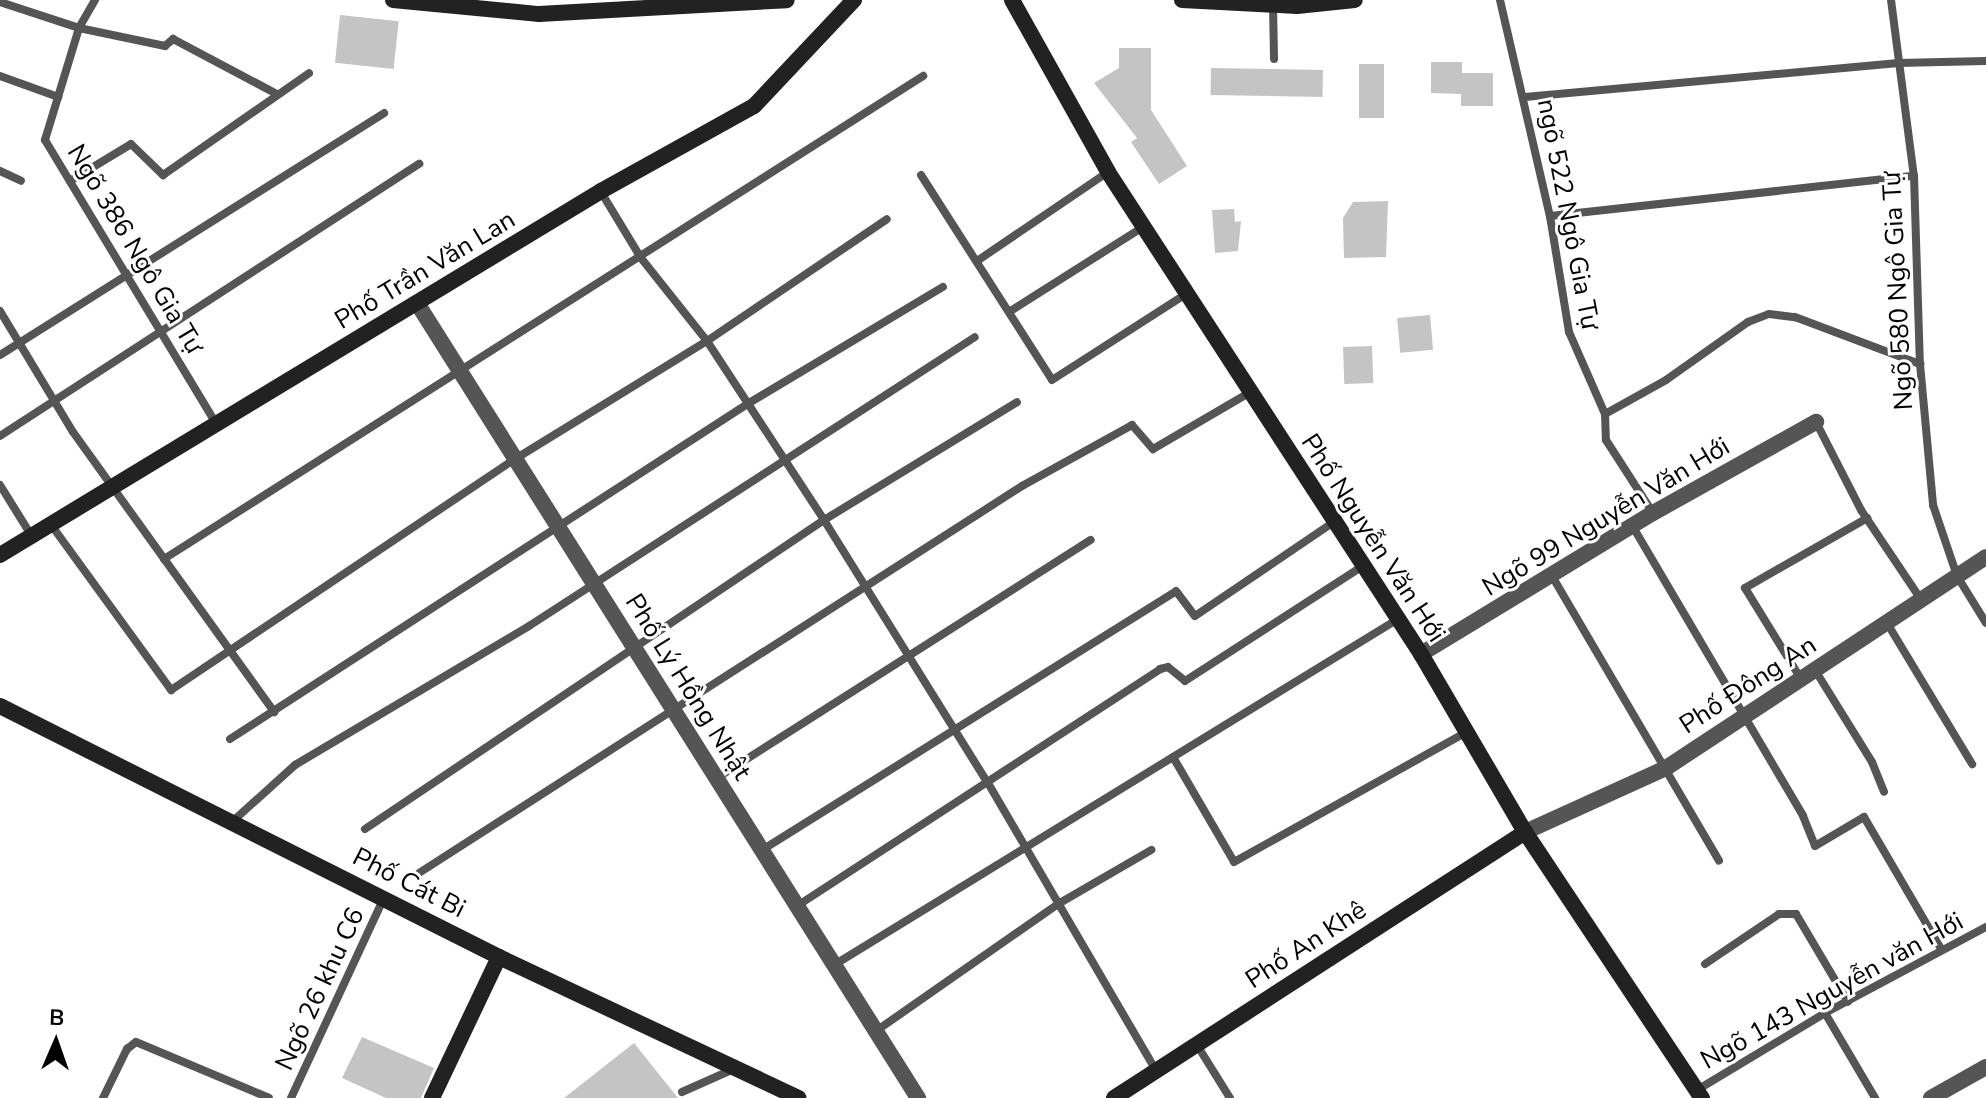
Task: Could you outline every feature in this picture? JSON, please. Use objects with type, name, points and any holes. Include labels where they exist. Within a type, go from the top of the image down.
[{"type":"street","points":[[393,0],[485,6],[787,0]]},
{"type":"street","name":"Phố Trần Văn Lan","points":[[0,555],[601,191],[754,106],[854,0]]},
{"type":"street","name":"Phố Nguyễn Văn Hới","points":[[1012,0],[1108,172],[1421,654],[1525,832],[1700,1094]]},
{"type":"street","points":[[1182,0],[1273,4],[1355,0]]},
{"type":"street","name":"Phố Lý Hồng Nhật","points":[[417,303],[918,1098]]},
{"type":"street","name":"Ngõ 99 Nguyễn Văn Hới","points":[[1421,654],[1653,513],[1816,422]]},
{"type":"street","name":"Phố Đông An","points":[[1525,832],[1666,768],[1986,557]]},
{"type":"street","name":"Phố Cát Bi","points":[[0,706],[499,957],[798,1098]]},
{"type":"street","name":"Phố An Khê","points":[[1114,1098],[1525,832]]},
{"type":"street","points":[[432,1098],[499,957]]},
{"type":"street","points":[[1931,1098],[1985,1071]]},
{"type":"lane","name":"Ngõ 386 Ngô Gia Tự","points":[[95,0],[79,28],[45,140],[217,425]]},
{"type":"lane","name":"ngõ 522 Ngô Gia Tự","points":[[1500,0],[1525,97],[1550,216],[1569,332],[1605,414],[1606,440],[1653,513]]},
{"type":"lane","name":"Ngõ 580 Ngô Gia Tự","points":[[1891,0],[1914,176],[1920,364],[1933,505],[1957,576],[1986,623]]},
{"type":"lane","points":[[0,2],[79,28],[165,46],[173,39],[277,94]]},
{"type":"lane","points":[[1273,4],[1274,59]]},
{"type":"lane","points":[[1525,97],[1898,63],[1986,61]]},
{"type":"lane","points":[[70,181],[131,144],[163,175],[309,73]]},
{"type":"lane","points":[[0,76],[58,97]]},
{"type":"lane","points":[[164,559],[923,76]]},
{"type":"lane","points":[[0,355],[125,273],[384,113]]},
{"type":"lane","points":[[0,436],[419,164]]},
{"type":"lane","points":[[0,171],[21,181]]},
{"type":"lane","points":[[977,261],[1108,172]]},
{"type":"lane","points":[[921,175],[1052,380],[1186,294]]},
{"type":"lane","points":[[1550,216],[1914,176]]},
{"type":"lane","points":[[601,191],[641,258],[707,341],[824,520],[863,589],[988,783],[1156,1070]]},
{"type":"lane","points":[[52,526],[171,690],[515,459],[707,341],[887,219]]},
{"type":"lane","points":[[1009,312],[1144,227]]},
{"type":"lane","points":[[230,739],[560,529],[749,403],[943,287]]},
{"type":"lane","points":[[0,311],[53,402],[274,712]]},
{"type":"lane","points":[[1605,414],[1666,380],[1748,322],[1769,314],[1795,317],[1920,364]]},
{"type":"lane","points":[[233,821],[295,765],[594,584],[783,457],[975,337]]},
{"type":"lane","points":[[419,873],[675,712],[1022,486],[1132,425],[1153,449],[1249,393]]},
{"type":"lane","points":[[365,829],[824,520],[1017,402]]},
{"type":"lane","points":[[1816,422],[1867,518],[1920,598]]},
{"type":"lane","points":[[0,485],[32,537]]},
{"type":"lane","points":[[1867,518],[1745,588],[1872,762],[1884,792]]},
{"type":"lane","points":[[762,850],[1176,591],[1195,616],[1334,522]]},
{"type":"lane","points":[[1633,527],[1803,816],[1815,846],[1864,817],[1941,949]]},
{"type":"lane","points":[[717,778],[1091,540]]},
{"type":"lane","points":[[797,906],[1160,669],[1168,667],[1185,681],[1363,566]]},
{"type":"lane","points":[[1552,576],[1719,861]]},
{"type":"lane","points":[[834,965],[1398,619]]},
{"type":"lane","points":[[1887,623],[1972,764]]},
{"type":"lane","points":[[1173,757],[1234,862],[1467,732]]},
{"type":"lane","points":[[876,1031],[1058,904],[1151,850]]},
{"type":"lane","name":"Ngõ 26 khu C6","points":[[291,1098],[384,897]]},
{"type":"lane","points":[[1705,964],[1779,914],[1796,914],[1848,1002]]},
{"type":"lane","name":"Ngõ 143 Nguyễn văn Hới","points":[[1700,1094],[1825,1013],[1986,927]]},
{"type":"lane","points":[[1825,1013],[1875,1098]]},
{"type":"lane","name":"Ngõ 26 khu C6","points":[[103,1098],[127,1049],[136,1042],[269,1098]]},
{"type":"lane","points":[[1197,1044],[1230,1098]]},
{"type":"lane","points":[[682,1092],[736,1068]]},
{"type":"building","points":[[340,15],[399,21],[394,69],[335,63]]},
{"type":"building","points":[[1119,48],[1151,48],[1151,110],[1187,166],[1159,184],[1131,142],[1137,138],[1094,83],[1119,68]]},
{"type":"building","points":[[1431,62],[1462,62],[1462,73],[1493,73],[1493,106],[1461,106],[1461,94],[1431,93]]},
{"type":"building","points":[[1359,64],[1384,64],[1384,118],[1359,118]]},
{"type":"building","points":[[1211,68],[1323,70],[1323,97],[1211,95]]},
{"type":"building","points":[[1388,201],[1386,257],[1344,258],[1343,218],[1353,202]]},
{"type":"building","points":[[1234,209],[1235,222],[1241,221],[1238,251],[1215,253],[1212,210]]},
{"type":"building","points":[[1430,315],[1433,350],[1400,353],[1397,318]]},
{"type":"building","points":[[1372,346],[1373,383],[1344,384],[1343,347]]},
{"type":"building","points":[[362,1037],[434,1068],[421,1098],[386,1098],[342,1078]]},
{"type":"building","points":[[634,1043],[678,1098],[564,1098]]}]
